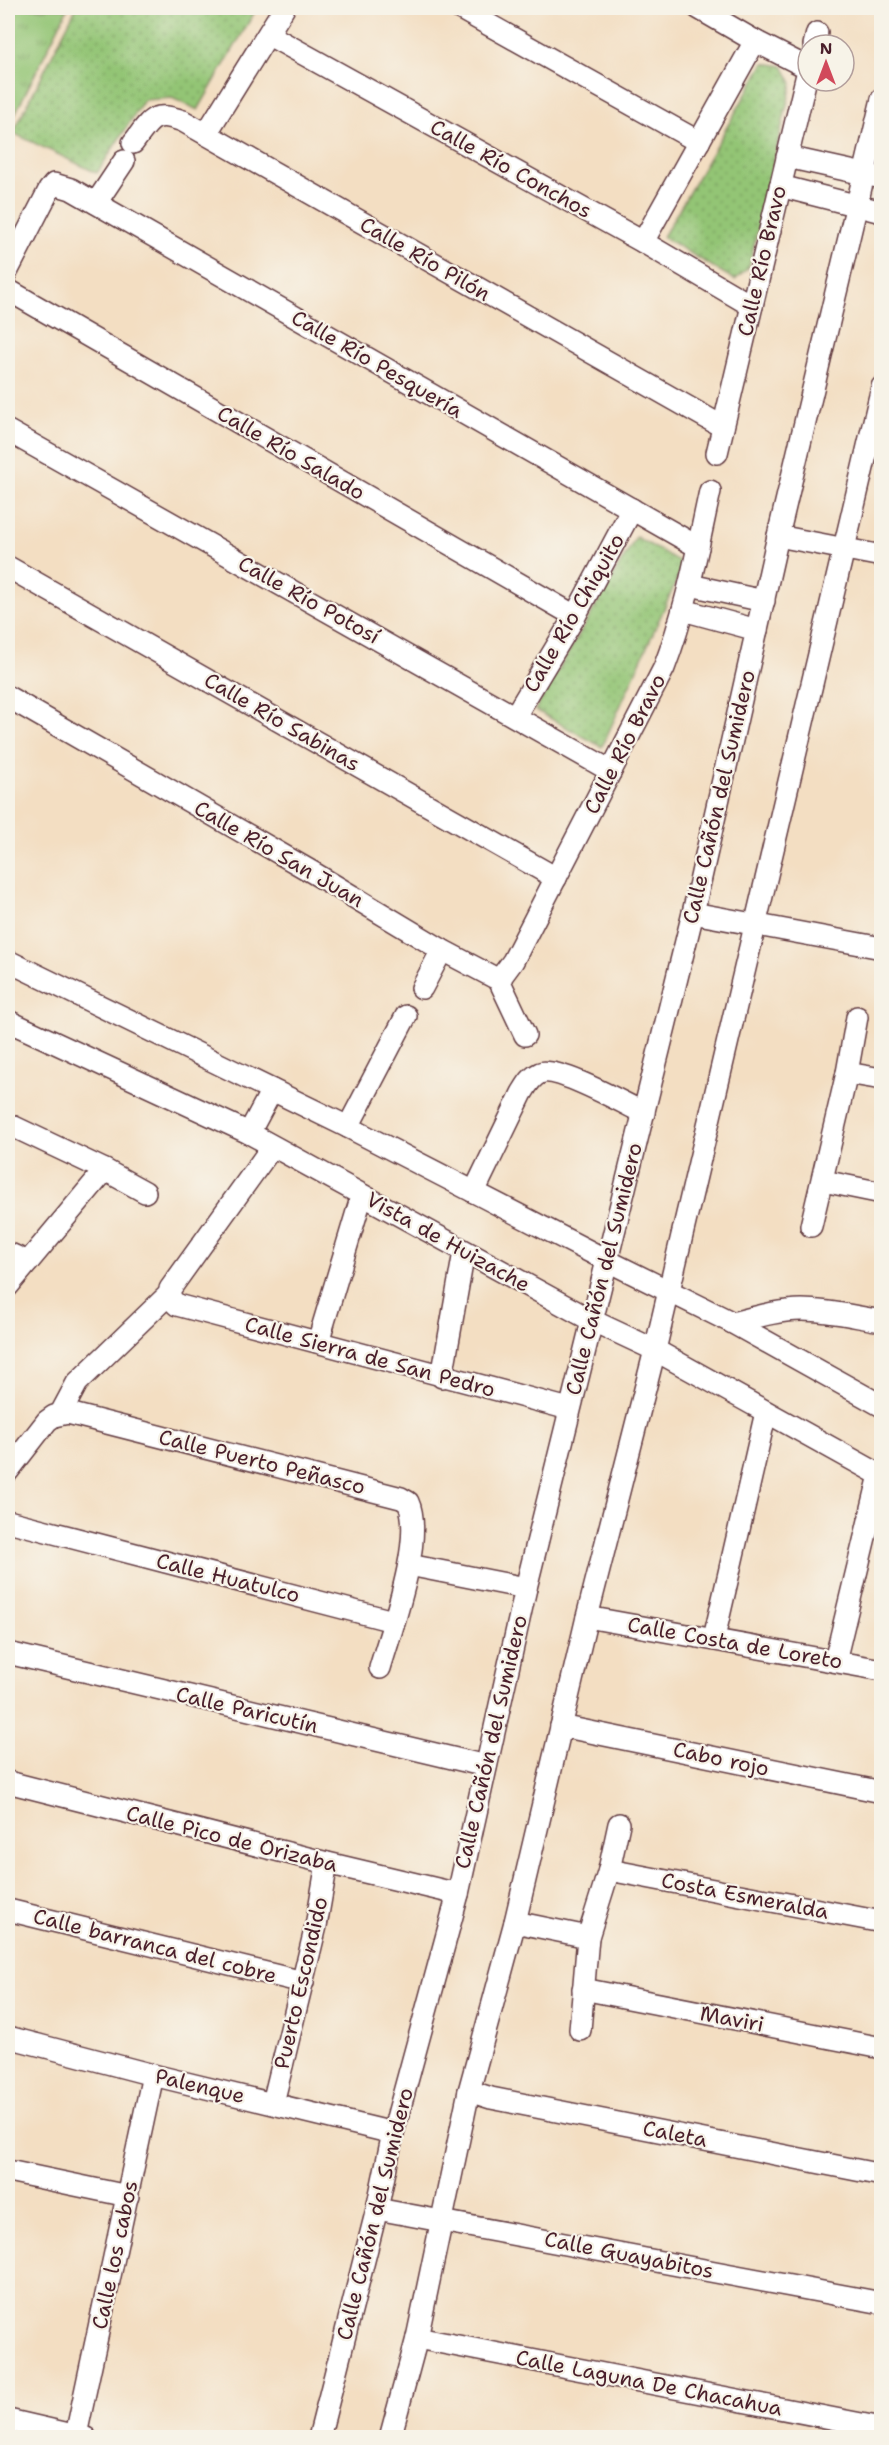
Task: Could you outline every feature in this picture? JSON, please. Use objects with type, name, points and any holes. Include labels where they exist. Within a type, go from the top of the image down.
[{"type":"street","points":[[206,134],[284,8]]},
{"type":"street","points":[[459,8],[699,142]]},
{"type":"street","points":[[698,8],[796,63]]},
{"type":"street","name":"Calle Río Conchos","points":[[269,35],[643,242],[752,306]]},
{"type":"street","points":[[643,242],[755,41]]},
{"type":"street","name":"Calle Río Bravo","points":[[717,453],[802,93]]},
{"type":"street","name":"Calle Cañón del Sumidero","points":[[319,2438],[377,2209],[393,2133],[458,1894],[526,1588],[693,913],[778,536],[856,206],[872,176],[882,99]]},
{"type":"street","name":"Calle Río Pilón","points":[[96,203],[152,118],[160,115],[183,122],[723,427]]},
{"type":"street","points":[[787,157],[872,176]]},
{"type":"street","name":"Calle Río Pesquería","points":[[8,270],[49,190],[54,184],[71,189],[698,547]]},
{"type":"street","points":[[780,186],[882,212]]},
{"type":"street","name":"Calle Río Salado","points":[[8,290],[575,616]]},
{"type":"street","points":[[390,2438],[417,2338],[440,2219],[469,2091],[515,1922],[587,1617],[655,1350],[844,549],[878,422],[882,387]]},
{"type":"street","name":"Calle Río Potosí","points":[[8,431],[610,771]]},
{"type":"street","name":"Calle Río Bravo","points":[[499,980],[513,961],[664,668],[690,585],[710,491]]},
{"type":"street","name":"Calle Río Chiquito","points":[[515,716],[575,616],[632,510]]},
{"type":"street","points":[[778,536],[882,556]]},
{"type":"street","name":"Calle Río Sabinas","points":[[8,567],[556,878]]},
{"type":"street","points":[[690,585],[764,601]]},
{"type":"street","points":[[683,610],[757,630]]},
{"type":"street","name":"Calle Río San Juan","points":[[8,697],[312,872],[442,950],[499,980]]},
{"type":"street","points":[[693,913],[882,948]]},
{"type":"street","points":[[422,988],[442,950]]},
{"type":"street","points":[[8,961],[348,1127],[733,1323],[882,1406]]},
{"type":"street","points":[[499,980],[525,1035]]},
{"type":"street","points":[[348,1127],[406,1016]]},
{"type":"street","points":[[811,1226],[847,1073],[857,1017]]},
{"type":"street","name":"Vista de Huizache","points":[[8,1022],[249,1134],[591,1320],[655,1350],[881,1475]]},
{"type":"street","points":[[474,1192],[522,1093],[532,1078],[542,1072],[563,1074],[644,1113]]},
{"type":"street","points":[[847,1073],[882,1079]]},
{"type":"street","points":[[249,1134],[272,1090]]},
{"type":"street","points":[[8,1124],[105,1170],[145,1192]]},
{"type":"street","points":[[8,1472],[47,1421],[57,1414],[77,1383],[171,1297],[170,1289],[272,1147]]},
{"type":"street","points":[[8,1286],[105,1170]]},
{"type":"street","points":[[823,1181],[882,1193]]},
{"type":"street","points":[[318,1342],[362,1195]]},
{"type":"street","points":[[442,1377],[464,1252]]},
{"type":"street","points":[[8,1253],[28,1262]]},
{"type":"street","name":"Calle Sierra de San Pedro","points":[[171,1297],[177,1305],[569,1409]]},
{"type":"street","points":[[733,1323],[772,1312],[802,1310],[830,1312],[882,1322]]},
{"type":"street","points":[[714,1638],[766,1412]]},
{"type":"street","name":"Calle Puerto Peñasco","points":[[57,1414],[68,1413],[401,1498],[408,1503],[412,1520],[409,1565]]},
{"type":"street","points":[[835,1661],[881,1475]]},
{"type":"street","name":"Calle Huatulco","points":[[8,1521],[393,1621]]},
{"type":"street","points":[[380,1668],[409,1565],[526,1588]]},
{"type":"street","name":"Calle Costa de Loreto","points":[[587,1617],[882,1670]]},
{"type":"street","name":"Calle Paricutín","points":[[8,1653],[486,1766]]},
{"type":"street","name":"Cabo rojo","points":[[561,1726],[882,1792]]},
{"type":"street","name":"Calle Pico de Orizaba","points":[[8,1782],[458,1894]]},
{"type":"street","points":[[580,2030],[588,1937],[609,1870],[619,1824]]},
{"type":"street","name":"Puerto Escondido","points":[[273,2103],[303,1982],[327,1863]]},
{"type":"street","name":"Costa Esmeralda","points":[[609,1870],[882,1922]]},
{"type":"street","name":"Calle barranca del cobre","points":[[8,1910],[303,1982]]},
{"type":"street","points":[[515,1922],[588,1937]]},
{"type":"street","name":"Maviri","points":[[583,1989],[882,2048]]},
{"type":"street","name":"Palenque","points":[[8,2037],[393,2133]]},
{"type":"street","name":"Calle los cabos","points":[[81,2436],[153,2075]]},
{"type":"street","name":"Caleta","points":[[469,2091],[503,2100],[882,2175]]},
{"type":"street","points":[[8,2175],[128,2196]]},
{"type":"street","name":"Calle Guayabitos","points":[[377,2209],[882,2303]]},
{"type":"street","name":"Calle Laguna De Chacahua","points":[[417,2338],[882,2428]]},
{"type":"street","points":[[8,2420],[81,2436]]},
{"type":"green space","points":[[8,8],[68,8],[8,128]]},
{"type":"green space","points":[[76,8],[257,8],[198,110],[172,98],[144,100],[97,173],[13,133]]},
{"type":"green space","points":[[764,63],[783,66],[792,83],[749,267],[735,280],[663,237]]},
{"type":"green space","points":[[636,537],[684,564],[602,747],[535,710]]}]
